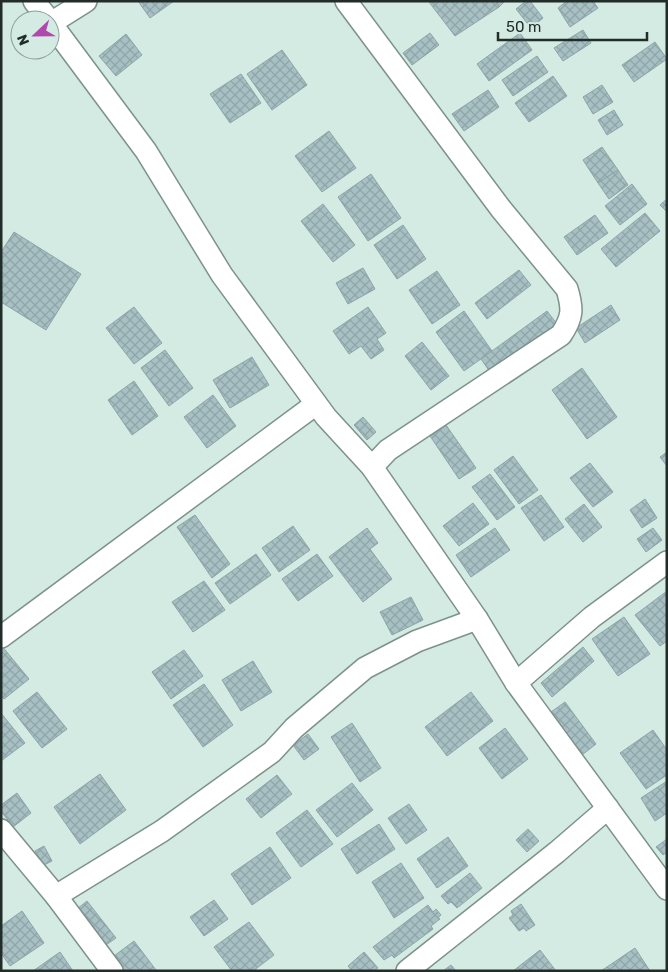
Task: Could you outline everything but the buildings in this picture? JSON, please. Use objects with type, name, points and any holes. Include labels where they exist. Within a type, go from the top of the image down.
[{"type":"street","points":[[60,16],[86,1]]},
{"type":"street","points":[[346,1],[501,209],[567,289],[571,304],[570,322],[561,335],[388,450],[372,466]]},
{"type":"street","points":[[60,35],[146,151],[222,275],[316,404],[372,466],[477,619],[516,683],[667,889]]},
{"type":"street","points":[[1,637],[316,404]]},
{"type":"street","points":[[516,683],[592,617],[667,562]]},
{"type":"street","points":[[56,896],[162,831],[272,752],[294,728],[365,668],[417,641],[477,619]]},
{"type":"street","points":[[407,971],[557,852],[608,808]]},
{"type":"street","points":[[2,834],[56,896],[112,971]]}]
